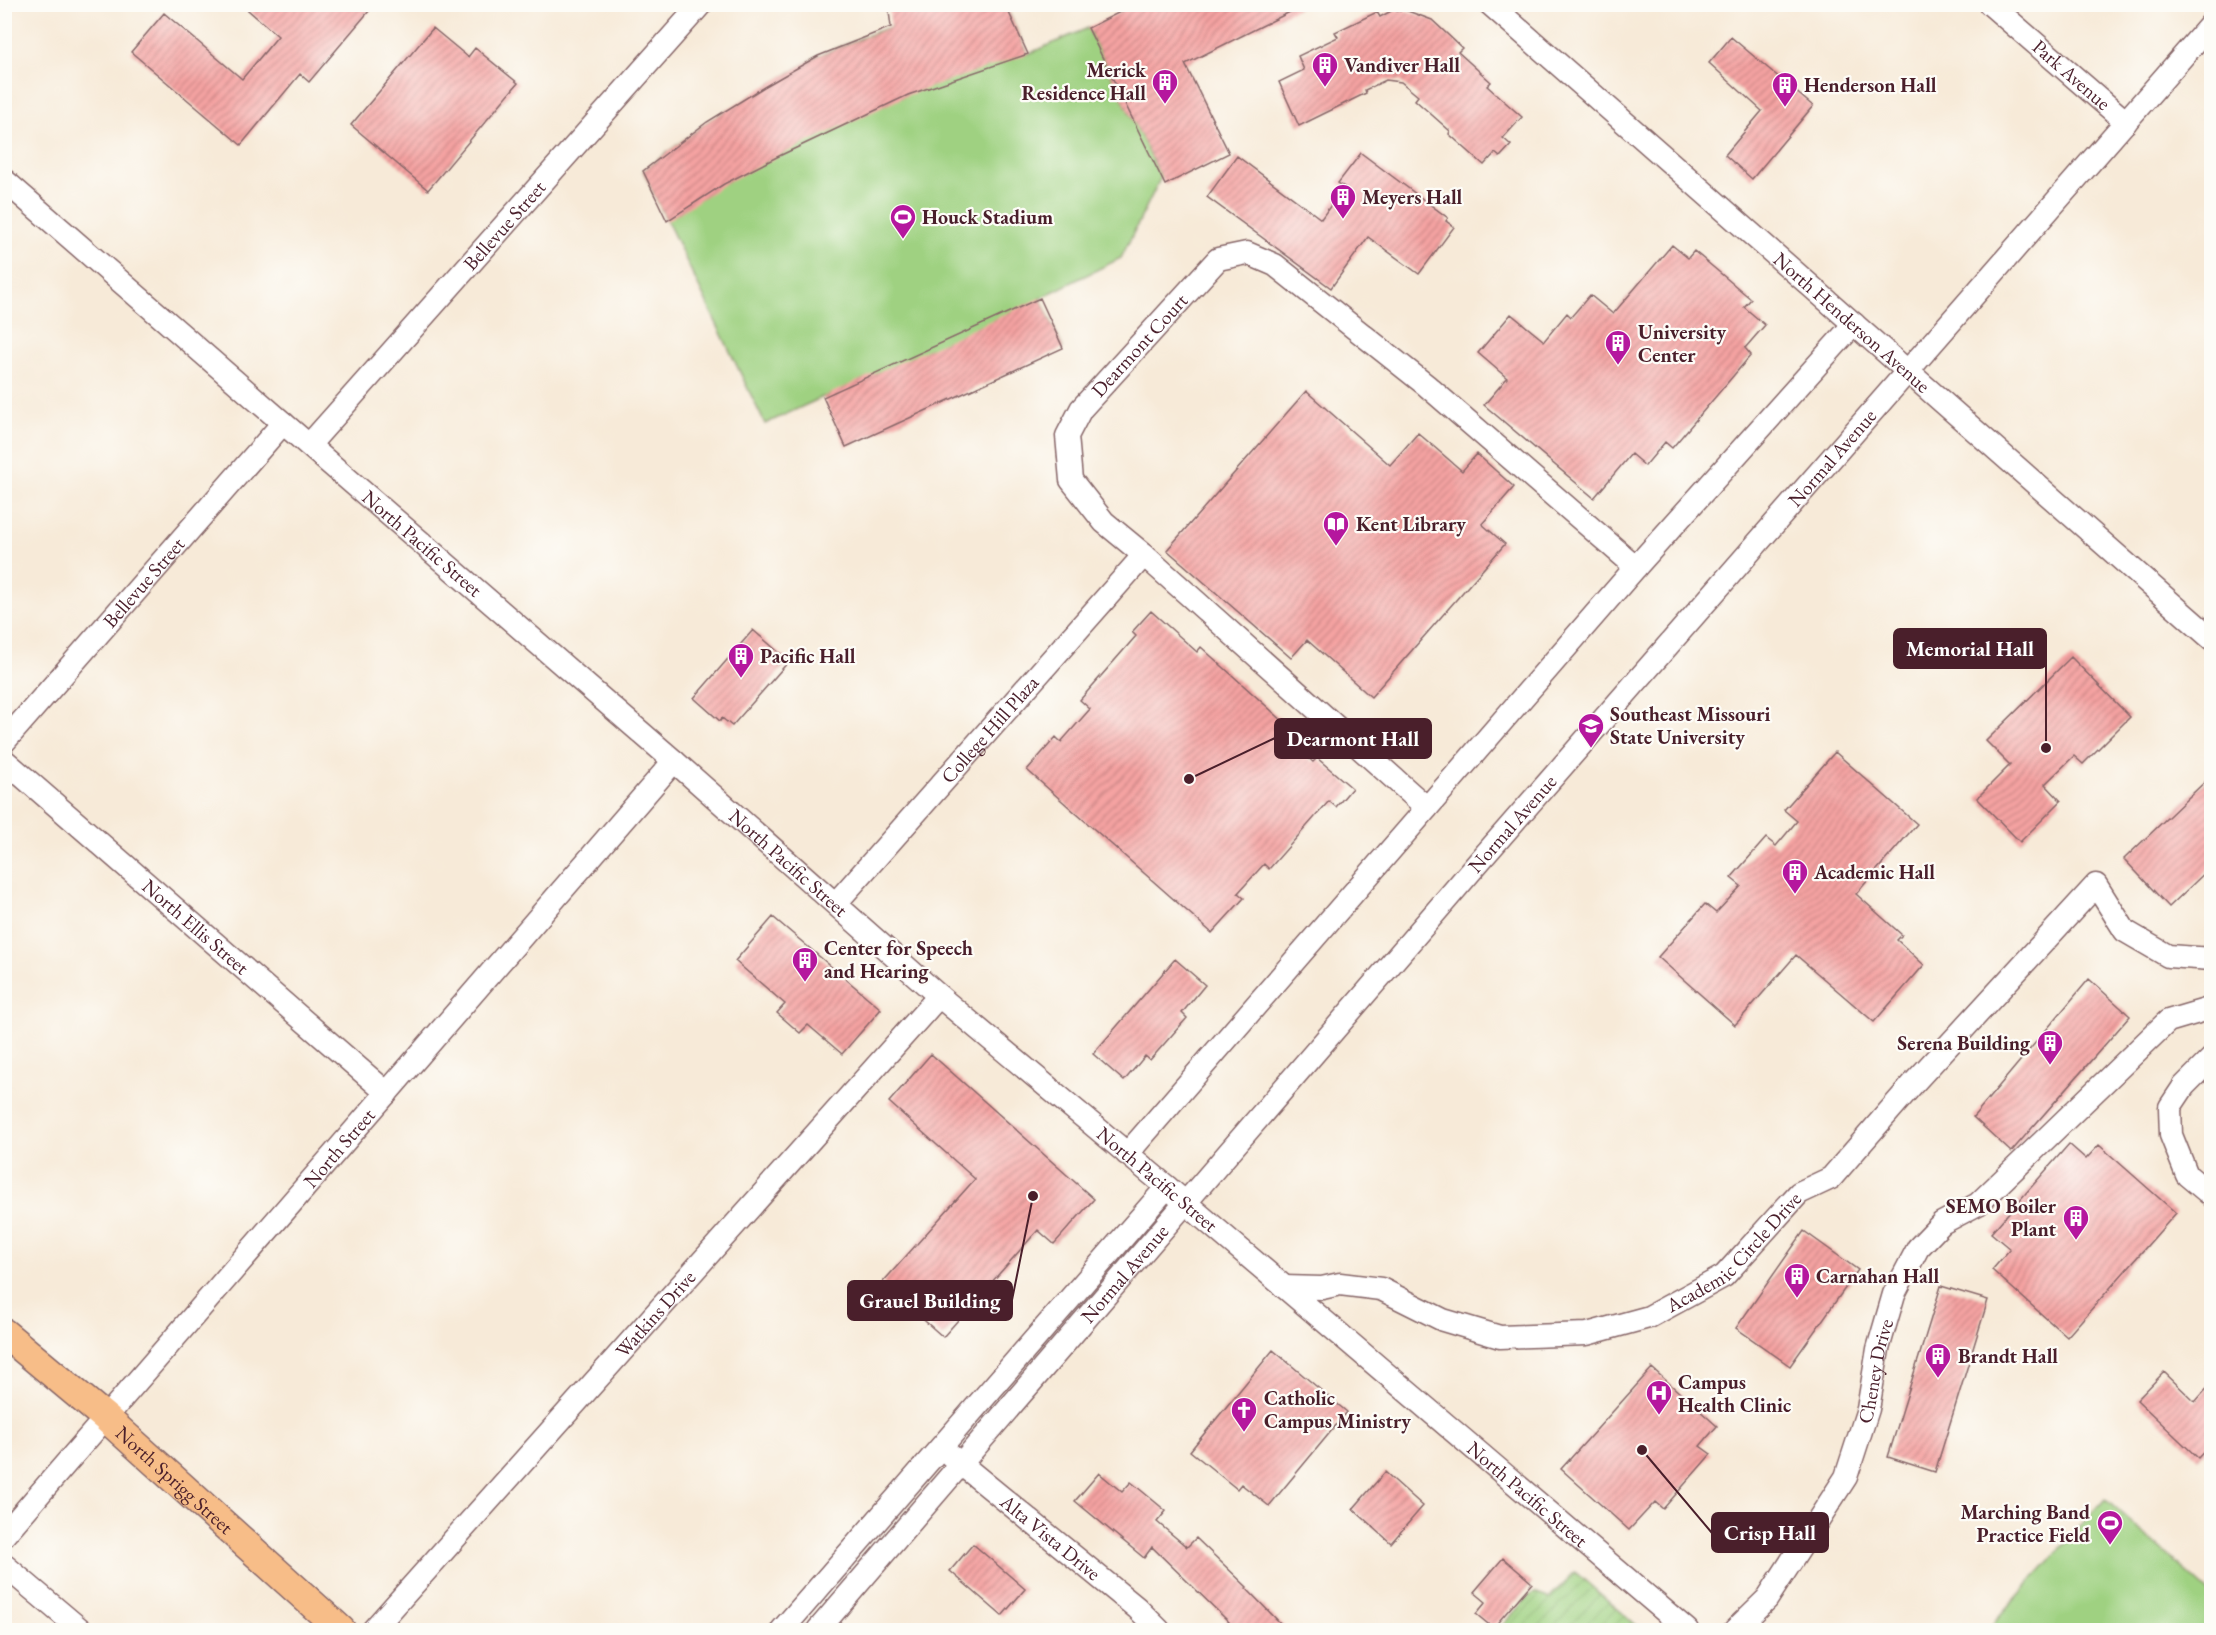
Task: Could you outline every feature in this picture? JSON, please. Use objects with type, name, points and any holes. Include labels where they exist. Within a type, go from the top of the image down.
[{"type":"main road","name":"North Sprigg Street","points":[[4,1333],[106,1418],[341,1630]]},
{"type":"street","name":"Bellevue Street","points":[[309,445],[700,4]]},
{"type":"street","name":"North Henderson Avenue","points":[[1490,4],[2211,639]]},
{"type":"street","name":"Park Avenue","points":[[1990,4],[2126,122]]},
{"type":"street","name":"Normal Avenue","points":[[818,1630],[1483,858],[2211,23]]},
{"type":"street","name":"North Pacific Street","points":[[4,180],[674,760],[939,996],[1687,1630]]},
{"type":"street","name":"Dearmont Court","points":[[1427,808],[1144,555],[1104,522],[1071,480],[1067,436],[1081,409],[1218,259],[1247,253],[1275,265],[1426,385],[1636,567]]},
{"type":"street","points":[[1127,1154],[1636,567],[1854,324]]},
{"type":"street","name":"Bellevue Street","points":[[4,742],[283,423]]},
{"type":"street","name":"College Hill Plaza","points":[[836,903],[1144,555]]},
{"type":"street","name":"North Ellis Street","points":[[4,760],[387,1093]]},
{"type":"street","name":"North Street","points":[[4,1535],[674,760]]},
{"type":"street","name":"Academic Circle Drive","points":[[1284,1287],[1322,1288],[1340,1284],[1381,1289],[1443,1320],[1500,1337],[1587,1334],[1649,1317],[1724,1276],[1799,1193],[1831,1178],[1912,1085],[2096,885],[2125,931],[2168,956],[2211,958]]},
{"type":"street","name":"Watkins Drive","points":[[373,1630],[939,996]]},
{"type":"street","name":"Cheney Drive","points":[[1735,1630],[1767,1599],[1846,1477],[1868,1409],[1878,1349],[1894,1294],[1918,1248],[1942,1223],[1978,1204],[2168,1021],[2211,1008]]},
{"type":"street","points":[[2211,1058],[2184,1086],[2170,1107],[2171,1135],[2187,1174],[2211,1196]]},
{"type":"street","name":"Normal Avenue","points":[[782,1630],[1167,1187]]},
{"type":"street","name":"Alta Vista Drive","points":[[942,1448],[1137,1608],[1159,1630]]},
{"type":"street","points":[[4,1565],[81,1630]]},
{"type":"green space","name":"Houck Stadium","points":[[1005,4],[1028,54],[1088,28],[1161,177],[1121,258],[1040,298],[1063,348],[823,397],[765,424],[643,171],[707,122],[818,56],[873,33],[934,12]]},
{"type":"green space","name":"Marching Band Practice Field","points":[[2105,1499],[2211,1594],[2211,1630],[1998,1630],[1992,1625]]},
{"type":"green space","points":[[1575,1572],[1642,1630],[1498,1630],[1529,1596],[1535,1593],[1549,1598]]},
{"type":"building","points":[[241,4],[375,4],[309,82],[300,74],[241,145],[131,52],[164,13],[242,79],[278,36]]},
{"type":"building","points":[[888,4],[1005,4],[1028,54],[908,95],[724,184],[667,221],[643,171],[707,122],[764,87],[818,56],[891,27]]},
{"type":"building","name":"Merick Residence Hall","points":[[1136,4],[1306,4],[1185,64],[1229,153],[1165,185],[1088,28]]},
{"type":"building","name":"Vandiver Hall","points":[[1393,10],[1405,10],[1432,20],[1462,48],[1458,52],[1491,82],[1487,86],[1522,117],[1503,138],[1511,145],[1500,157],[1495,153],[1484,165],[1415,100],[1418,96],[1401,82],[1386,80],[1365,90],[1366,93],[1299,126],[1279,82],[1304,70],[1298,56],[1338,37],[1335,32],[1377,12],[1380,17]]},
{"type":"building","points":[[433,28],[468,57],[475,48],[518,83],[428,190],[351,125]]},
{"type":"building","name":"Henderson Hall","points":[[1731,37],[1813,106],[1752,179],[1725,155],[1762,111],[1709,63]]},
{"type":"building","name":"Meyers Hall","points":[[1361,153],[1448,218],[1446,221],[1454,227],[1419,274],[1368,237],[1331,288],[1207,197],[1237,156],[1321,219],[1344,187],[1338,183]]},
{"type":"building","name":"University Center","points":[[1672,245],[1688,258],[1694,251],[1751,299],[1744,307],[1765,325],[1745,348],[1751,355],[1672,448],[1665,442],[1645,466],[1631,454],[1594,498],[1484,405],[1507,378],[1478,353],[1511,314],[1544,341],[1567,313],[1571,317],[1590,295],[1613,314]]},
{"type":"building","points":[[1040,298],[1063,348],[846,447],[823,397]]},
{"type":"building","name":"Kent Library","points":[[1306,391],[1390,465],[1418,433],[1462,471],[1477,454],[1514,487],[1482,524],[1505,544],[1371,697],[1307,640],[1291,658],[1167,550]]},
{"type":"building","points":[[1151,611],[1197,652],[1201,647],[1285,723],[1278,731],[1313,762],[1317,758],[1352,788],[1336,807],[1329,801],[1269,869],[1264,864],[1238,893],[1244,898],[1212,933],[1027,770],[1056,737],[1061,742],[1090,709],[1080,700],[1136,636],[1132,632]]},
{"type":"building","name":"Pacific Hall","points":[[753,630],[789,661],[732,726],[722,718],[720,721],[694,698]]},
{"type":"building","points":[[2071,657],[2130,717],[2083,764],[2074,756],[2045,784],[2061,801],[2020,842],[1977,798],[2010,765],[1986,741]]},
{"type":"building","name":"Academic Hall","points":[[1835,752],[1917,824],[1856,894],[1902,935],[1897,940],[1924,965],[1874,1022],[1796,955],[1735,1025],[1658,957],[1705,904],[1716,913],[1741,886],[1731,878],[1766,838],[1776,846],[1797,821],[1784,810]]},
{"type":"building","points":[[2211,776],[2211,867],[2169,907],[2124,859]]},
{"type":"building","name":"Center for Speech and Hearing","points":[[773,917],[881,1009],[842,1054],[808,1025],[800,1033],[777,1013],[785,1004],[735,961]]},
{"type":"building","points":[[1175,959],[1205,985],[1182,1013],[1187,1018],[1150,1060],[1145,1056],[1124,1081],[1093,1054]]},
{"type":"building","name":"Serena Building","points":[[2089,979],[2130,1016],[2011,1152],[1973,1117]]},
{"type":"building","points":[[931,1054],[1094,1199],[1054,1244],[1038,1230],[943,1337],[882,1283],[975,1179],[889,1102]]},
{"type":"building","name":"SEMO Boiler Plant","points":[[2069,1144],[2086,1159],[2099,1145],[2176,1213],[2067,1337],[1992,1270],[2010,1249],[1991,1233]]},
{"type":"building","name":"Carnahan Hall","points":[[1804,1231],[1858,1270],[1790,1366],[1736,1328]]},
{"type":"building","name":"Brandt Hall","points":[[1941,1286],[1988,1300],[1935,1472],[1888,1457]]},
{"type":"building","name":"Catholic Campus Ministry","points":[[1273,1350],[1347,1412],[1269,1506],[1241,1484],[1237,1489],[1190,1451]]},
{"type":"building","points":[[1652,1368],[1717,1426],[1700,1446],[1711,1454],[1663,1509],[1655,1502],[1629,1530],[1561,1469]]},
{"type":"building","points":[[2164,1372],[2195,1402],[2211,1384],[2211,1444],[2198,1458],[2137,1400]]},
{"type":"building","points":[[1385,1472],[1423,1506],[1391,1543],[1353,1509]]},
{"type":"building","points":[[1099,1473],[1122,1492],[1131,1482],[1166,1511],[1157,1522],[1187,1547],[1196,1538],[1247,1587],[1287,1630],[1220,1630],[1229,1622],[1152,1547],[1144,1558],[1075,1501]]},
{"type":"building","points":[[973,1544],[1025,1589],[1002,1616],[950,1571]]},
{"type":"building","points":[[1503,1558],[1532,1583],[1493,1628],[1476,1614],[1486,1602],[1474,1592]]},
{"type":"place","name":"Vandiver Hall","points":[[1325,88]]},
{"type":"place","name":"Merick Residence Hall","points":[[1165,105]]},
{"type":"place","name":"Henderson Hall","points":[[1785,108]]},
{"type":"place","name":"Meyers Hall","points":[[1343,220]]},
{"type":"place","name":"Houck Stadium","points":[[903,240]]},
{"type":"place","name":"University Center","points":[[1618,366]]},
{"type":"place","name":"Kent Library","points":[[1336,547]]},
{"type":"place","name":"Pacific Hall","points":[[741,679]]},
{"type":"place","name":"Memorial Hall","points":[[2046,748]]},
{"type":"place","name":"Southeast Missouri State University","points":[[1591,749]]},
{"type":"place","name":"Dearmont Hall","points":[[1189,779]]},
{"type":"place","name":"Academic Hall","points":[[1795,895]]},
{"type":"place","name":"Center for Speech and Hearing","points":[[805,983]]},
{"type":"place","name":"Serena Building","points":[[2050,1066]]},
{"type":"place","name":"Grauel Building","points":[[1033,1196]]},
{"type":"place","name":"SEMO Boiler Plant","points":[[2076,1241]]},
{"type":"place","name":"Carnahan Hall","points":[[1797,1299]]},
{"type":"place","name":"Brandt Hall","points":[[1938,1379]]},
{"type":"place","name":"Campus Health Clinic","points":[[1659,1416]]},
{"type":"place","name":"Catholic Campus Ministry","points":[[1244,1433]]},
{"type":"place","name":"Crisp Hall","points":[[1642,1450]]},
{"type":"place","name":"Marching Band Practice Field","points":[[2110,1546]]}]
